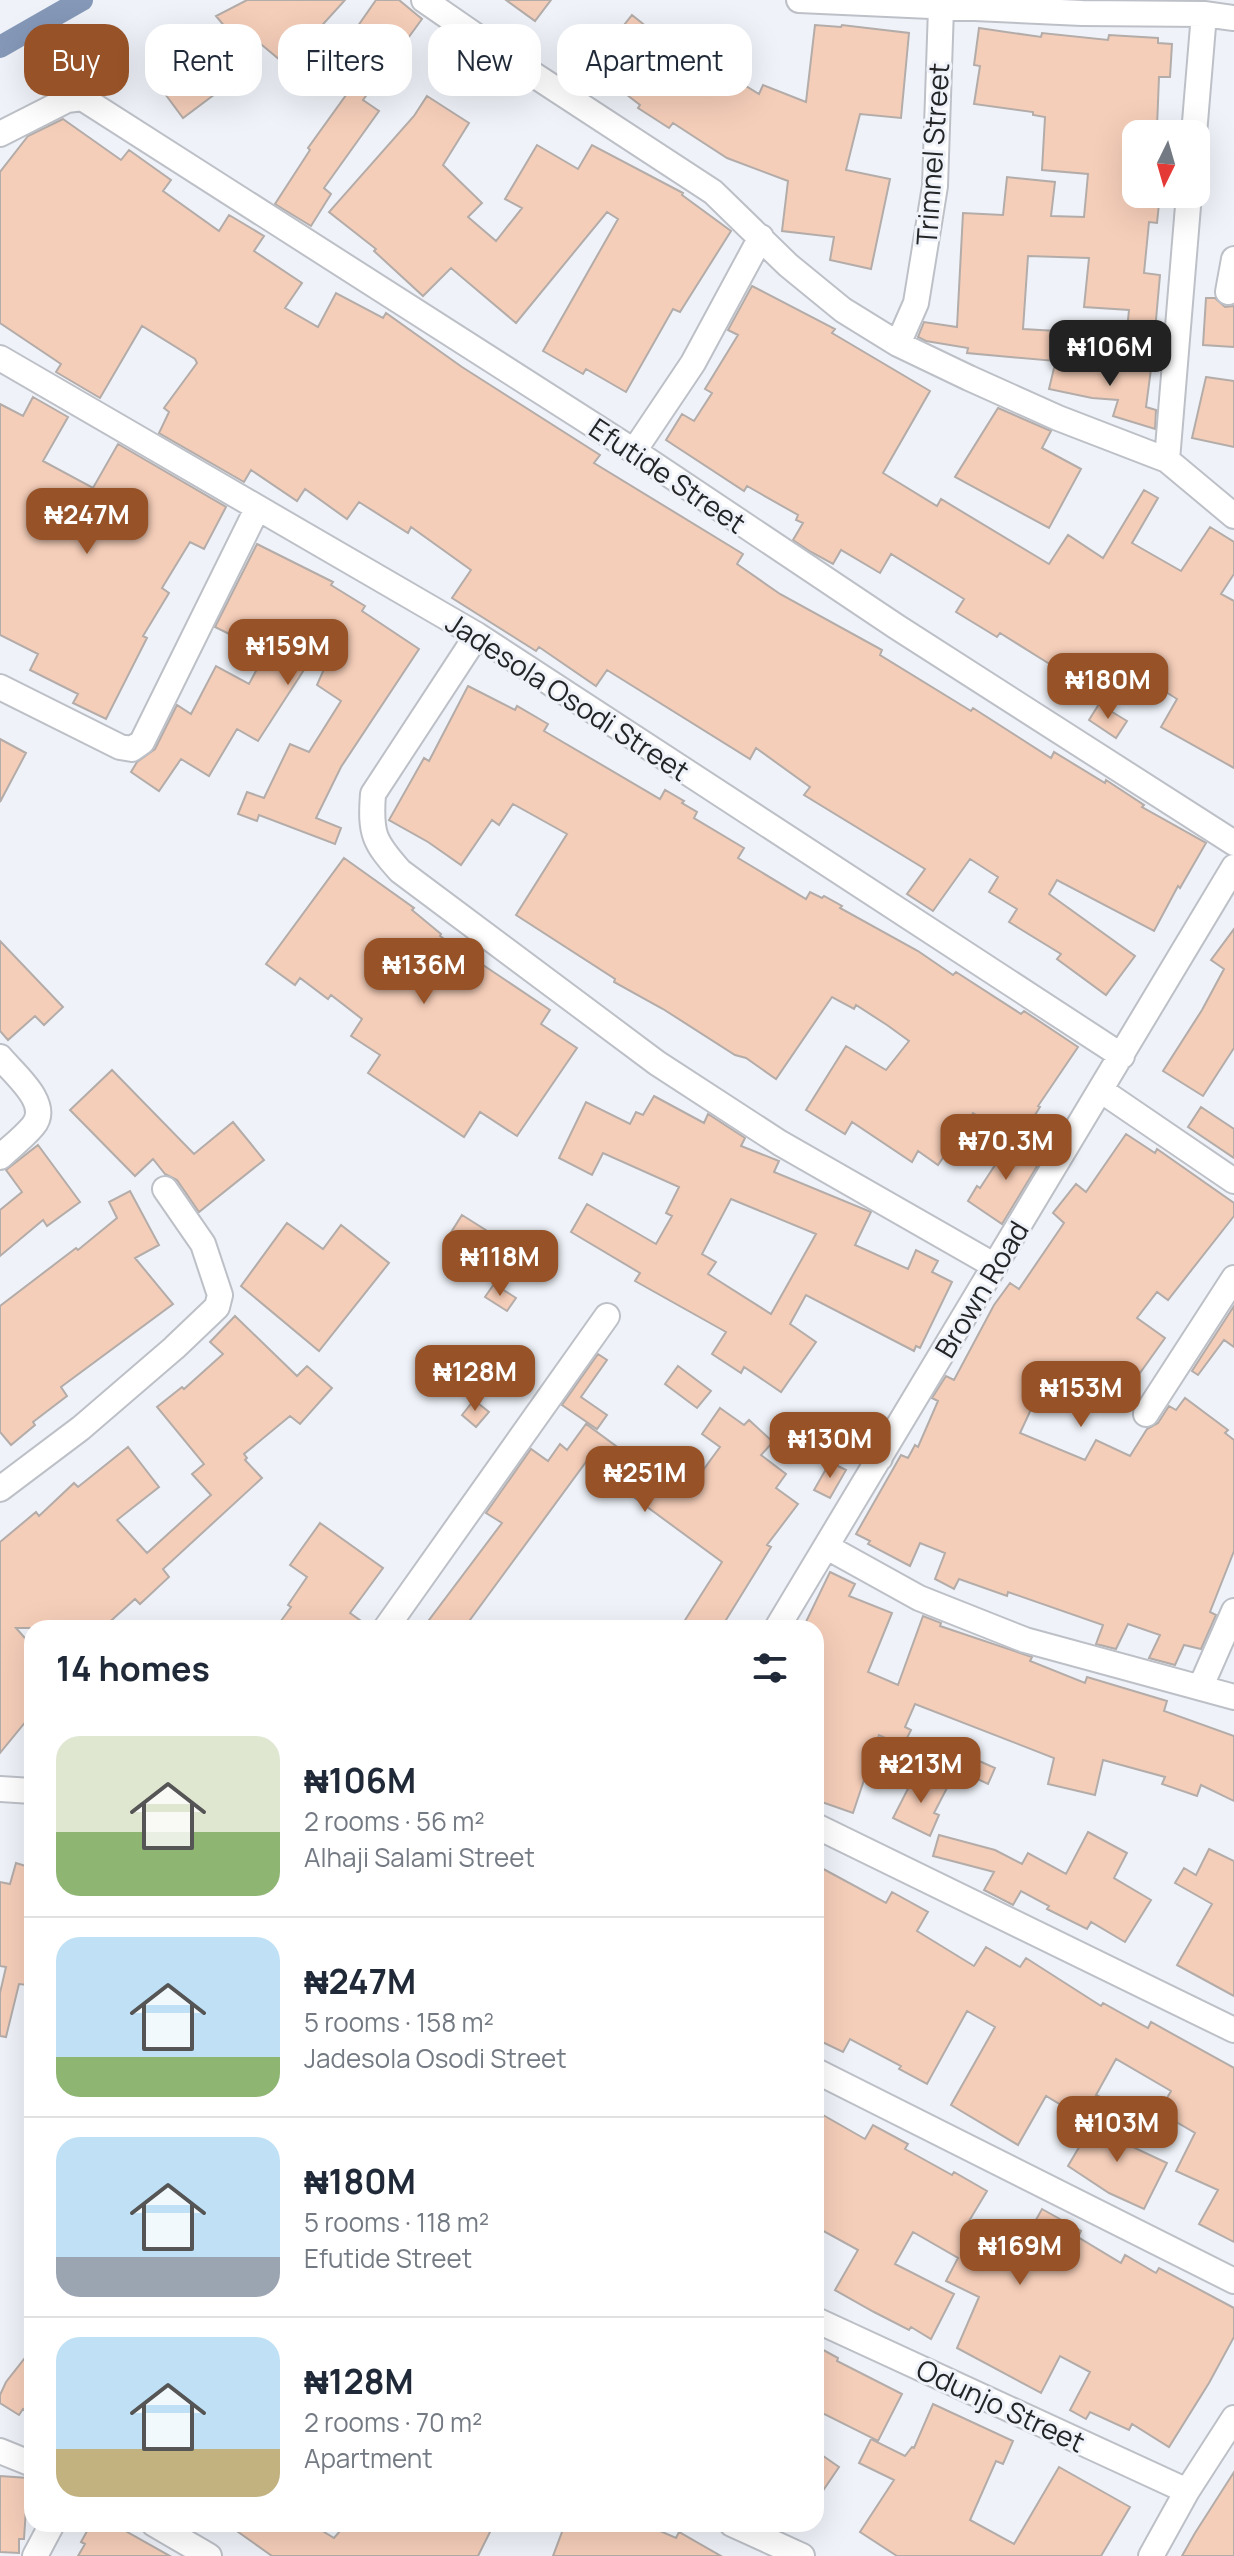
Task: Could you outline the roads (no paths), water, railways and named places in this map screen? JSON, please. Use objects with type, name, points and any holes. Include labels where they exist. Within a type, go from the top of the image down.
[{"type":"street","points":[[424,0],[713,192],[788,265],[843,310],[898,344],[1058,418],[1167,460],[1234,516]]},
{"type":"street","points":[[799,0],[1082,13],[1204,14],[1234,18]]},
{"type":"street","name":"Trimnel Street","points":[[898,344],[916,303],[935,186],[941,8]]},
{"type":"street","points":[[1195,120],[1204,14]]},
{"type":"street","name":"Efutide Street","points":[[0,134],[67,100],[82,98],[634,451],[897,627],[1234,843]]},
{"type":"street","points":[[1167,460],[1188,208]]},
{"type":"street","points":[[634,451],[693,363],[761,237]]},
{"type":"street","points":[[1228,292],[1234,259]]},
{"type":"street","name":"Jadesola Osodi Street","points":[[0,358],[477,635],[1122,1056]]},
{"type":"street","points":[[0,687],[120,747],[132,749],[142,742],[257,509]]},
{"type":"street","points":[[477,635],[373,794],[371,821],[378,847],[400,871],[657,1063],[780,1143],[995,1266]]},
{"type":"street","name":"Brown Road","points":[[782,1620],[1234,867]]},
{"type":"street","points":[[0,1057],[37,1102],[40,1111],[36,1124],[0,1157]]},
{"type":"street","points":[[1102,1091],[1234,1181]]},
{"type":"street","points":[[0,1489],[81,1428],[217,1307],[220,1295],[203,1244],[165,1189]]},
{"type":"street","points":[[1146,1414],[1234,1278]]},
{"type":"street","points":[[392,1620],[607,1316]]},
{"type":"street","points":[[815,1428],[837,1432],[880,1458]]},
{"type":"street","points":[[827,1547],[919,1598],[1025,1640],[1234,1697]]},
{"type":"street","points":[[1201,1686],[1234,1611]]},
{"type":"street","points":[[0,1789],[24,1790]]},
{"type":"street","points":[[824,1830],[1234,2030]]},
{"type":"street","points":[[824,2075],[1234,2281]]},
{"type":"street","name":"Odunjo Street","points":[[824,2324],[1187,2491]]},
{"type":"street","points":[[1151,2556],[1187,2491],[1234,2418]]},
{"type":"street","points":[[0,2451],[24,2461]]},
{"type":"street","points":[[35,2556],[48,2532]]},
{"type":"street","points":[[168,2532],[209,2556]]},
{"type":"street","points":[[750,2532],[802,2556]]},
{"type":"waterway","points":[[0,47],[82,0]]}]
